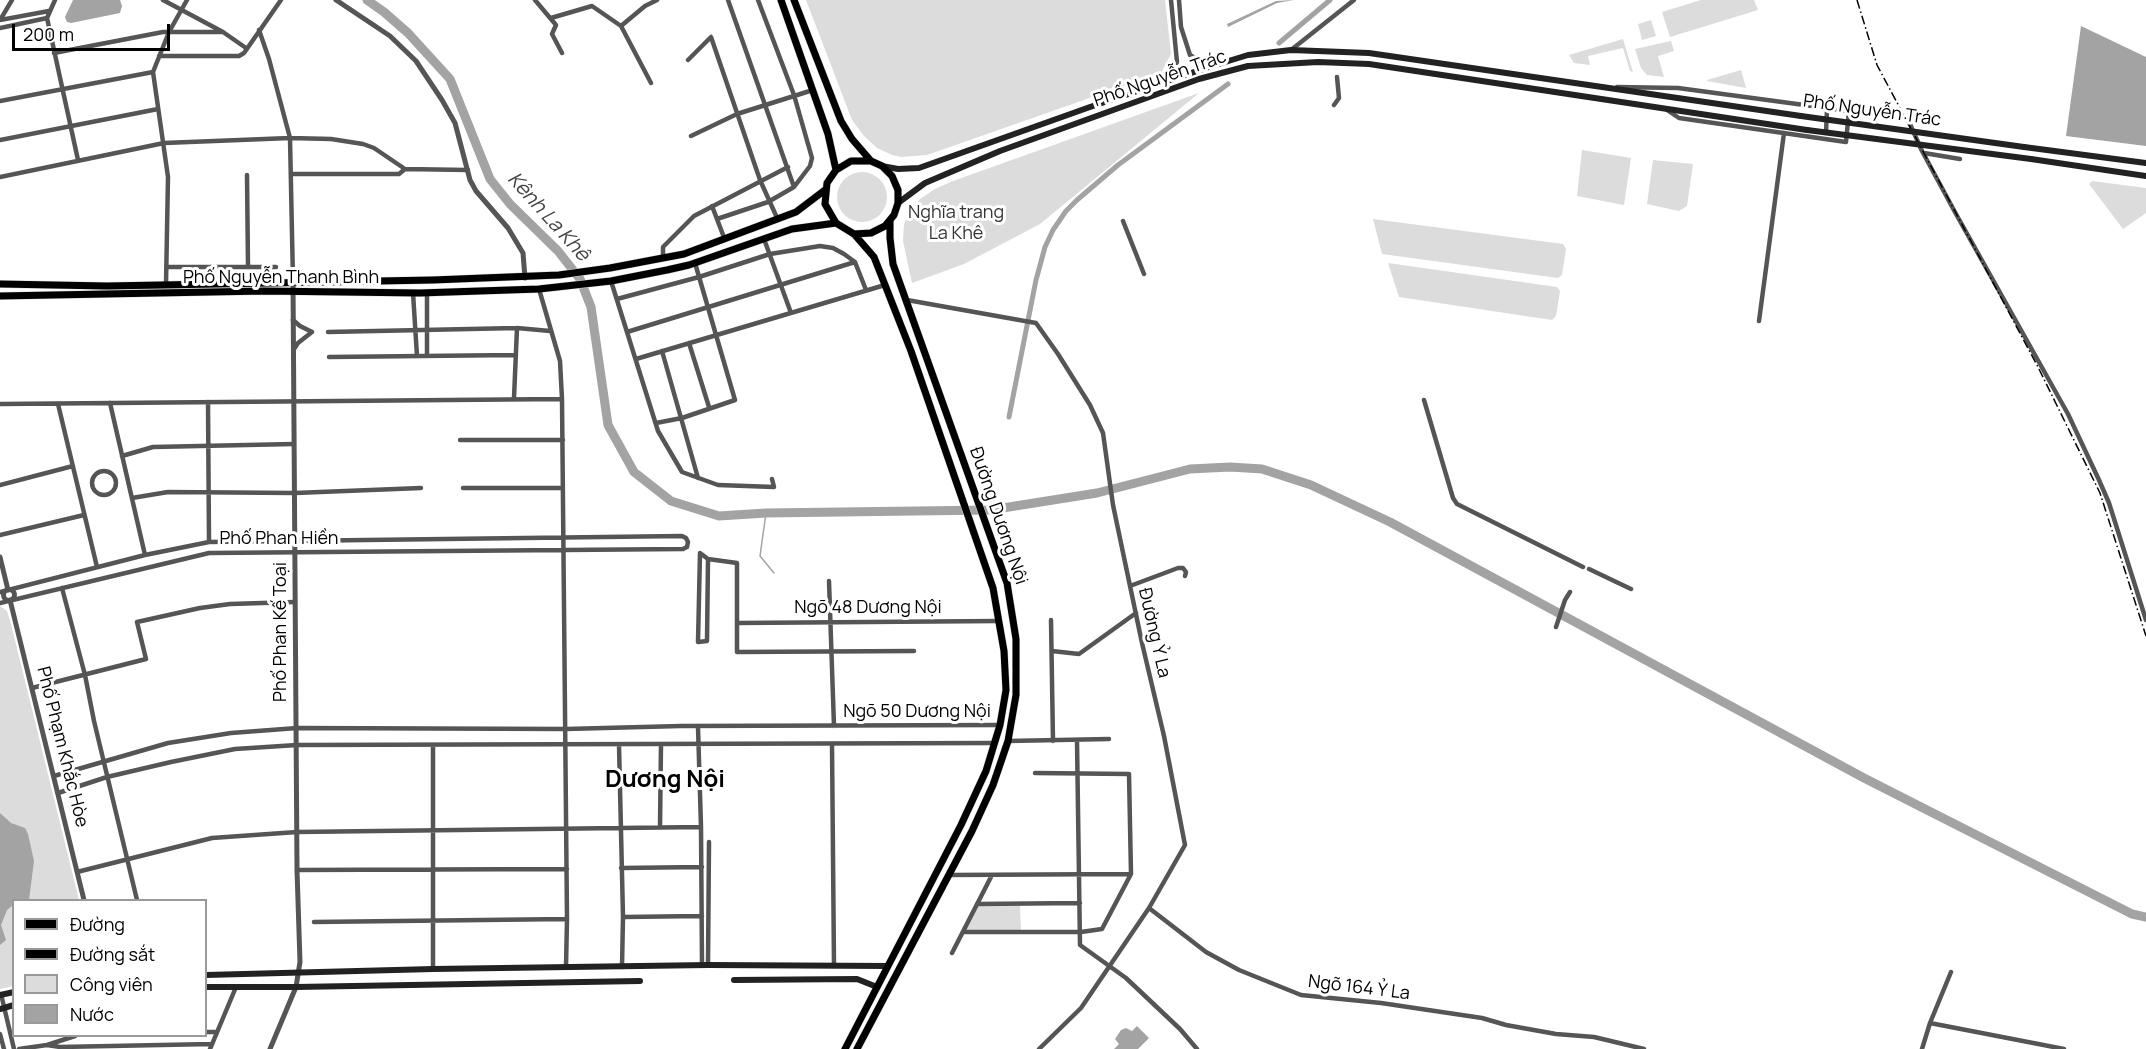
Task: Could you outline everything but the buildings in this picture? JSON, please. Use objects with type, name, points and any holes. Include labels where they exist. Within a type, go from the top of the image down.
[{"type":"main road","points":[[781,0],[828,134],[836,170]]},
{"type":"main road","points":[[794,0],[842,122],[870,161]]},
{"type":"main road","name":"Phố Nguyễn Trác","points":[[882,166],[897,169],[919,168],[1209,67],[1248,55],[1291,50],[1370,53],[1801,116],[2146,163]]},
{"type":"main road","name":"Phố Nguyễn Trác","points":[[898,203],[925,183],[1000,151],[1199,79],[1248,66],[1318,62],[1369,64],[1807,129],[2146,176]]},
{"type":"main road","points":[[1523,86],[1524,76]]},
{"type":"main road","points":[[996,141],[1000,151]]},
{"type":"main road","points":[[851,161],[870,161],[882,166],[896,183],[898,203],[885,226],[871,233],[854,234],[831,218],[825,204],[827,183],[836,170],[851,161]]},
{"type":"main road","points":[[663,258],[684,254],[778,220],[796,212],[825,190]]},
{"type":"main road","name":"Đường Dương Nội","points":[[857,1049],[972,831],[993,784],[1008,741],[1016,694],[1016,639],[1007,583],[893,264],[890,220]]},
{"type":"main road","points":[[610,281],[695,263],[804,226],[836,223]]},
{"type":"main road","name":"Đường Dương Nội","points":[[845,1049],[961,825],[986,771],[1000,725],[1006,690],[1004,651],[993,588],[911,351],[874,257],[854,234]]},
{"type":"main road","name":"Phố Nguyễn Thanh Bình","points":[[0,284],[107,286],[525,278],[604,269],[663,258]]},
{"type":"main road","points":[[0,279],[9,284]]},
{"type":"main road","name":"Phố Nguyễn Thanh Bình","points":[[0,296],[292,292],[427,293],[539,289],[610,281]]},
{"type":"main road","points":[[911,351],[922,346]]},
{"type":"main road","points":[[961,825],[972,831]]},
{"type":"main road","points":[[207,975],[705,965],[888,966]]},
{"type":"main road","points":[[834,966],[834,979]]},
{"type":"main road","points":[[433,969],[433,984]]},
{"type":"main road","points":[[734,980],[857,979],[877,987]]},
{"type":"main road","points":[[207,987],[640,981]]},
{"type":"street","points":[[0,20],[12,0]]},
{"type":"street","points":[[55,0],[48,11],[47,18],[78,160]]},
{"type":"street","points":[[163,0],[246,48]]},
{"type":"street","points":[[166,284],[168,177],[153,72],[169,32],[187,0]]},
{"type":"street","points":[[159,56],[239,56],[280,0]]},
{"type":"street","points":[[336,0],[390,36],[416,61],[455,123],[476,191],[508,228],[523,253],[525,278]]},
{"type":"street","points":[[535,0],[556,25],[552,34],[562,53]]},
{"type":"street","points":[[621,26],[645,6],[657,0]]},
{"type":"street","points":[[728,0],[794,187]]},
{"type":"street","points":[[717,219],[768,202],[794,187],[810,166],[812,158],[794,95],[758,0]]},
{"type":"street","points":[[1166,81],[1177,62],[1170,0]]},
{"type":"street","points":[[1179,0],[1181,27],[1190,55],[1209,67]]},
{"type":"street","points":[[1291,50],[1354,0]]},
{"type":"street","points":[[551,18],[592,6],[621,26],[651,83]]},
{"type":"street","points":[[0,20],[48,11]]},
{"type":"street","points":[[0,28],[47,18]]},
{"type":"street","points":[[259,30],[290,138],[293,281]]},
{"type":"street","points":[[54,53],[169,32],[223,33]]},
{"type":"street","points":[[688,60],[711,37],[768,202],[778,220]]},
{"type":"street","points":[[0,101],[153,72]]},
{"type":"street","points":[[1334,105],[1339,98],[1337,77]]},
{"type":"street","name":"Phố Nguyễn Trác","points":[[1594,86],[1678,88],[1849,111],[1846,142],[1679,118],[1663,107]]},
{"type":"street","points":[[691,136],[737,114],[813,90]]},
{"type":"street","points":[[0,140],[158,109]]},
{"type":"street","points":[[1825,139],[1827,109]]},
{"type":"street","points":[[1939,125],[1919,118],[1909,122],[2068,414],[2109,503],[2146,620]]},
{"type":"street","points":[[1759,321],[1784,133]]},
{"type":"street","points":[[0,177],[164,143],[290,138],[331,139],[363,144],[374,148],[405,169],[468,170]]},
{"type":"street","points":[[1924,153],[1960,159]]},
{"type":"street","points":[[663,258],[663,247],[694,216],[788,167]]},
{"type":"street","points":[[291,174],[399,174],[405,169]]},
{"type":"street","points":[[247,175],[248,267]]},
{"type":"street","points":[[712,206],[725,240]]},
{"type":"street","points":[[1123,221],[1144,274]]},
{"type":"street","points":[[764,239],[790,313]]},
{"type":"street","points":[[617,299],[699,277],[770,254],[820,246],[833,248],[855,262],[866,290]]},
{"type":"street","points":[[627,332],[855,262]]},
{"type":"street","points":[[656,423],[682,418],[735,400],[695,263]]},
{"type":"street","points":[[167,267],[276,267]]},
{"type":"street","name":"Phố Phan Kế Toại","points":[[270,1049],[296,987],[300,962],[297,870],[293,281]]},
{"type":"street","points":[[610,281],[658,431],[682,472],[718,485],[774,487],[772,478]]},
{"type":"street","points":[[636,359],[885,285]]},
{"type":"street","points":[[539,289],[560,361],[562,399],[566,967]]},
{"type":"street","points":[[414,293],[417,356]]},
{"type":"street","points":[[427,293],[427,356]]},
{"type":"street","name":"Đường Ỷ La","points":[[907,300],[1036,323],[1084,395],[1103,433],[1113,505],[1164,736],[1185,846],[1149,908],[1081,1008],[1039,1049]]},
{"type":"street","points":[[293,320],[312,332],[294,349]]},
{"type":"street","points":[[328,332],[517,328],[551,331]]},
{"type":"street","points":[[514,398],[517,328]]},
{"type":"street","points":[[689,343],[709,407]]},
{"type":"street","points":[[662,351],[698,478]]},
{"type":"street","points":[[329,357],[516,355]]},
{"type":"street","points":[[0,404],[562,399]]},
{"type":"street","points":[[1424,400],[1453,498],[1457,504],[1631,589]]},
{"type":"street","points":[[208,402],[209,542]]},
{"type":"street","points":[[110,403],[145,555]]},
{"type":"street","points":[[58,404],[97,567]]},
{"type":"street","points":[[460,440],[562,440]]},
{"type":"street","points":[[122,456],[153,447],[294,444]]},
{"type":"street","points":[[0,485],[73,466]]},
{"type":"street","points":[[101,471],[108,471],[115,476],[116,481],[114,491],[108,495],[100,495],[94,490],[94,476],[101,471]]},
{"type":"street","points":[[116,481],[127,477]]},
{"type":"street","points":[[78,489],[93,486]]},
{"type":"street","points":[[132,498],[168,492],[295,493],[421,488]]},
{"type":"street","points":[[463,488],[563,488]]},
{"type":"street","points":[[0,535],[84,515]]},
{"type":"street","name":"Phố Phan Hiền","points":[[0,592],[145,555],[209,542],[682,536],[688,542],[687,547],[683,549],[209,553],[0,603]]},
{"type":"street","points":[[687,547],[708,559],[737,563],[737,652],[914,651]]},
{"type":"street","points":[[700,554],[698,642],[707,642],[708,559]]},
{"type":"street","points":[[0,557],[8,590]]},
{"type":"street","points":[[1130,586],[1178,568],[1183,568],[1186,572],[1185,576]]},
{"type":"street","points":[[830,581],[834,726]]},
{"type":"street","points":[[62,588],[85,675],[137,899]]},
{"type":"street","name":"Phố Phạm Khắc Hòe","points":[[8,590],[15,594],[10,600],[84,899]]},
{"type":"street","points":[[1556,627],[1564,600],[1570,592]]},
{"type":"street","points":[[32,688],[146,659],[137,622],[200,608],[295,602]]},
{"type":"street","points":[[1052,651],[1079,654],[1136,613]]},
{"type":"street","points":[[1051,620],[1053,741]]},
{"type":"street","name":"Ngõ 48 Dương Nội","points":[[737,623],[999,621]]},
{"type":"street","name":"Ngõ 50 Dương Nội","points":[[54,776],[103,760],[178,741],[231,733],[297,728],[566,729],[1000,725]]},
{"type":"street","points":[[698,727],[705,965]]},
{"type":"street","points":[[1008,741],[1108,739]]},
{"type":"street","points":[[1077,741],[1080,945],[1126,978],[1180,1029],[1197,1049]]},
{"type":"street","name":"Ngõ 50 Dương Nội","points":[[58,793],[107,777],[235,749],[297,745],[433,746],[566,743],[619,745],[699,742],[995,743]]},
{"type":"street","points":[[660,827],[661,744]]},
{"type":"street","points":[[832,744],[834,966]]},
{"type":"street","points":[[619,745],[622,967]]},
{"type":"street","points":[[433,746],[433,969]]},
{"type":"street","points":[[963,932],[1081,932],[1102,929],[1131,874],[1129,774],[1035,773]]},
{"type":"street","points":[[77,872],[212,838],[297,832],[701,827]]},
{"type":"street","points":[[705,965],[709,842]]},
{"type":"street","points":[[621,868],[702,867]]},
{"type":"street","points":[[297,870],[567,870]]},
{"type":"street","points":[[949,875],[1131,874]]},
{"type":"street","points":[[952,953],[992,875]]},
{"type":"street","points":[[977,904],[1080,903]]},
{"type":"street","name":"Ngõ 164 Ỷ La","points":[[1149,908],[1206,952],[1239,970],[1301,995],[1381,1003],[1482,1018],[1556,1034],[1594,1037],[1644,1049]]},
{"type":"street","points":[[622,917],[702,916]]},
{"type":"street","points":[[314,922],[567,919]]},
{"type":"street","points":[[1922,1049],[1951,972]]},
{"type":"street","points":[[46,1045],[60,1047],[211,1046],[236,987]]},
{"type":"street","points":[[1,995],[2,1008],[14,1049]]},
{"type":"street","points":[[1930,1023],[2064,1049]]},
{"type":"street","points":[[207,1032],[217,1032]]},
{"type":"street","points":[[0,1034],[4,1049]]},
{"type":"street","points":[[19,1049],[46,1045],[69,1037]]},
{"type":"street","points":[[2026,1049],[2030,1041]]},
{"type":"green space","points":[[806,0],[1165,0],[1171,54],[1161,73],[927,155],[901,157],[877,148],[852,120]]},
{"type":"green space","points":[[1701,0],[1754,0],[1758,10],[1670,37],[1662,12]]},
{"type":"green space","points":[[1651,20],[1656,36],[1642,40],[1638,24]]},
{"type":"green space","points":[[1623,39],[1633,72],[1630,71],[1623,48],[1588,56],[1590,65],[1574,63],[1569,55]]},
{"type":"green space","points":[[1671,41],[1674,51],[1658,56],[1664,77],[1647,75],[1641,68],[1635,49]]},
{"type":"green space","points":[[1741,70],[1746,88],[1707,81],[1707,80]]},
{"type":"green space","name":"Nghĩa trang La Khê","points":[[1199,93],[1040,224],[964,264],[912,283],[903,241],[904,224],[910,211],[920,199],[935,189]]},
{"type":"green space","points":[[1582,150],[1631,158],[1624,205],[1577,196]]},
{"type":"green space","points":[[1653,160],[1693,164],[1687,206],[1679,211],[1647,204]]},
{"type":"green space","points":[[857,172],[867,172],[880,179],[887,192],[887,202],[880,215],[867,222],[857,222],[848,218],[841,211],[837,202],[837,192],[841,183],[848,176]]},
{"type":"green space","points":[[2092,181],[2146,188],[2146,213],[2123,229],[2089,184]]},
{"type":"green space","points":[[1373,219],[1563,244],[1566,249],[1562,275],[1558,278],[1382,254]]},
{"type":"green space","points":[[1388,263],[1557,287],[1560,291],[1556,316],[1552,320],[1399,297]]},
{"type":"green space","points":[[0,606],[7,611],[11,624],[79,899],[12,899],[12,986],[0,989]]},
{"type":"green space","points":[[977,905],[1020,905],[1021,932],[963,932]]},
{"type":"water","points":[[73,0],[120,0],[122,6],[120,13],[71,23],[67,22],[65,17]]},
{"type":"water","points":[[1294,0],[1277,3],[1228,27],[1227,24],[1276,1]]},
{"type":"water","points":[[2081,26],[2146,57],[2146,146],[2066,136]]},
{"type":"water","points":[[0,813],[11,823],[25,828],[34,861],[29,899],[12,899],[12,906],[7,910],[1,925],[6,940],[0,945]]},
{"type":"water","points":[[1137,1026],[1149,1038],[1138,1049],[1114,1049],[1119,1044],[1115,1039],[1121,1030],[1126,1028],[1132,1031]]},
{"type":"waterway","name":"Kênh La Khê","points":[[367,0],[408,33],[450,79],[490,179],[510,204],[558,251],[580,279],[591,307],[608,425],[634,472],[671,501],[719,516],[766,513],[990,510],[1097,493],[1190,469],[1230,467],[1262,469],[1311,485],[1390,522],[1864,778],[2132,914],[2146,917]]},
{"type":"waterway","points":[[1279,43],[1330,0]]},
{"type":"waterway","points":[[1009,417],[1036,280],[1045,247],[1053,230],[1066,211],[1118,165],[1228,84]]},
{"type":"waterway","points":[[766,513],[760,556],[774,573]]},
{"type":"railway","points":[[1857,0],[1877,65],[2038,367],[2100,493],[2146,636]]},
{"type":"district","name":"Dương Nội","points":[[665,780]]}]
